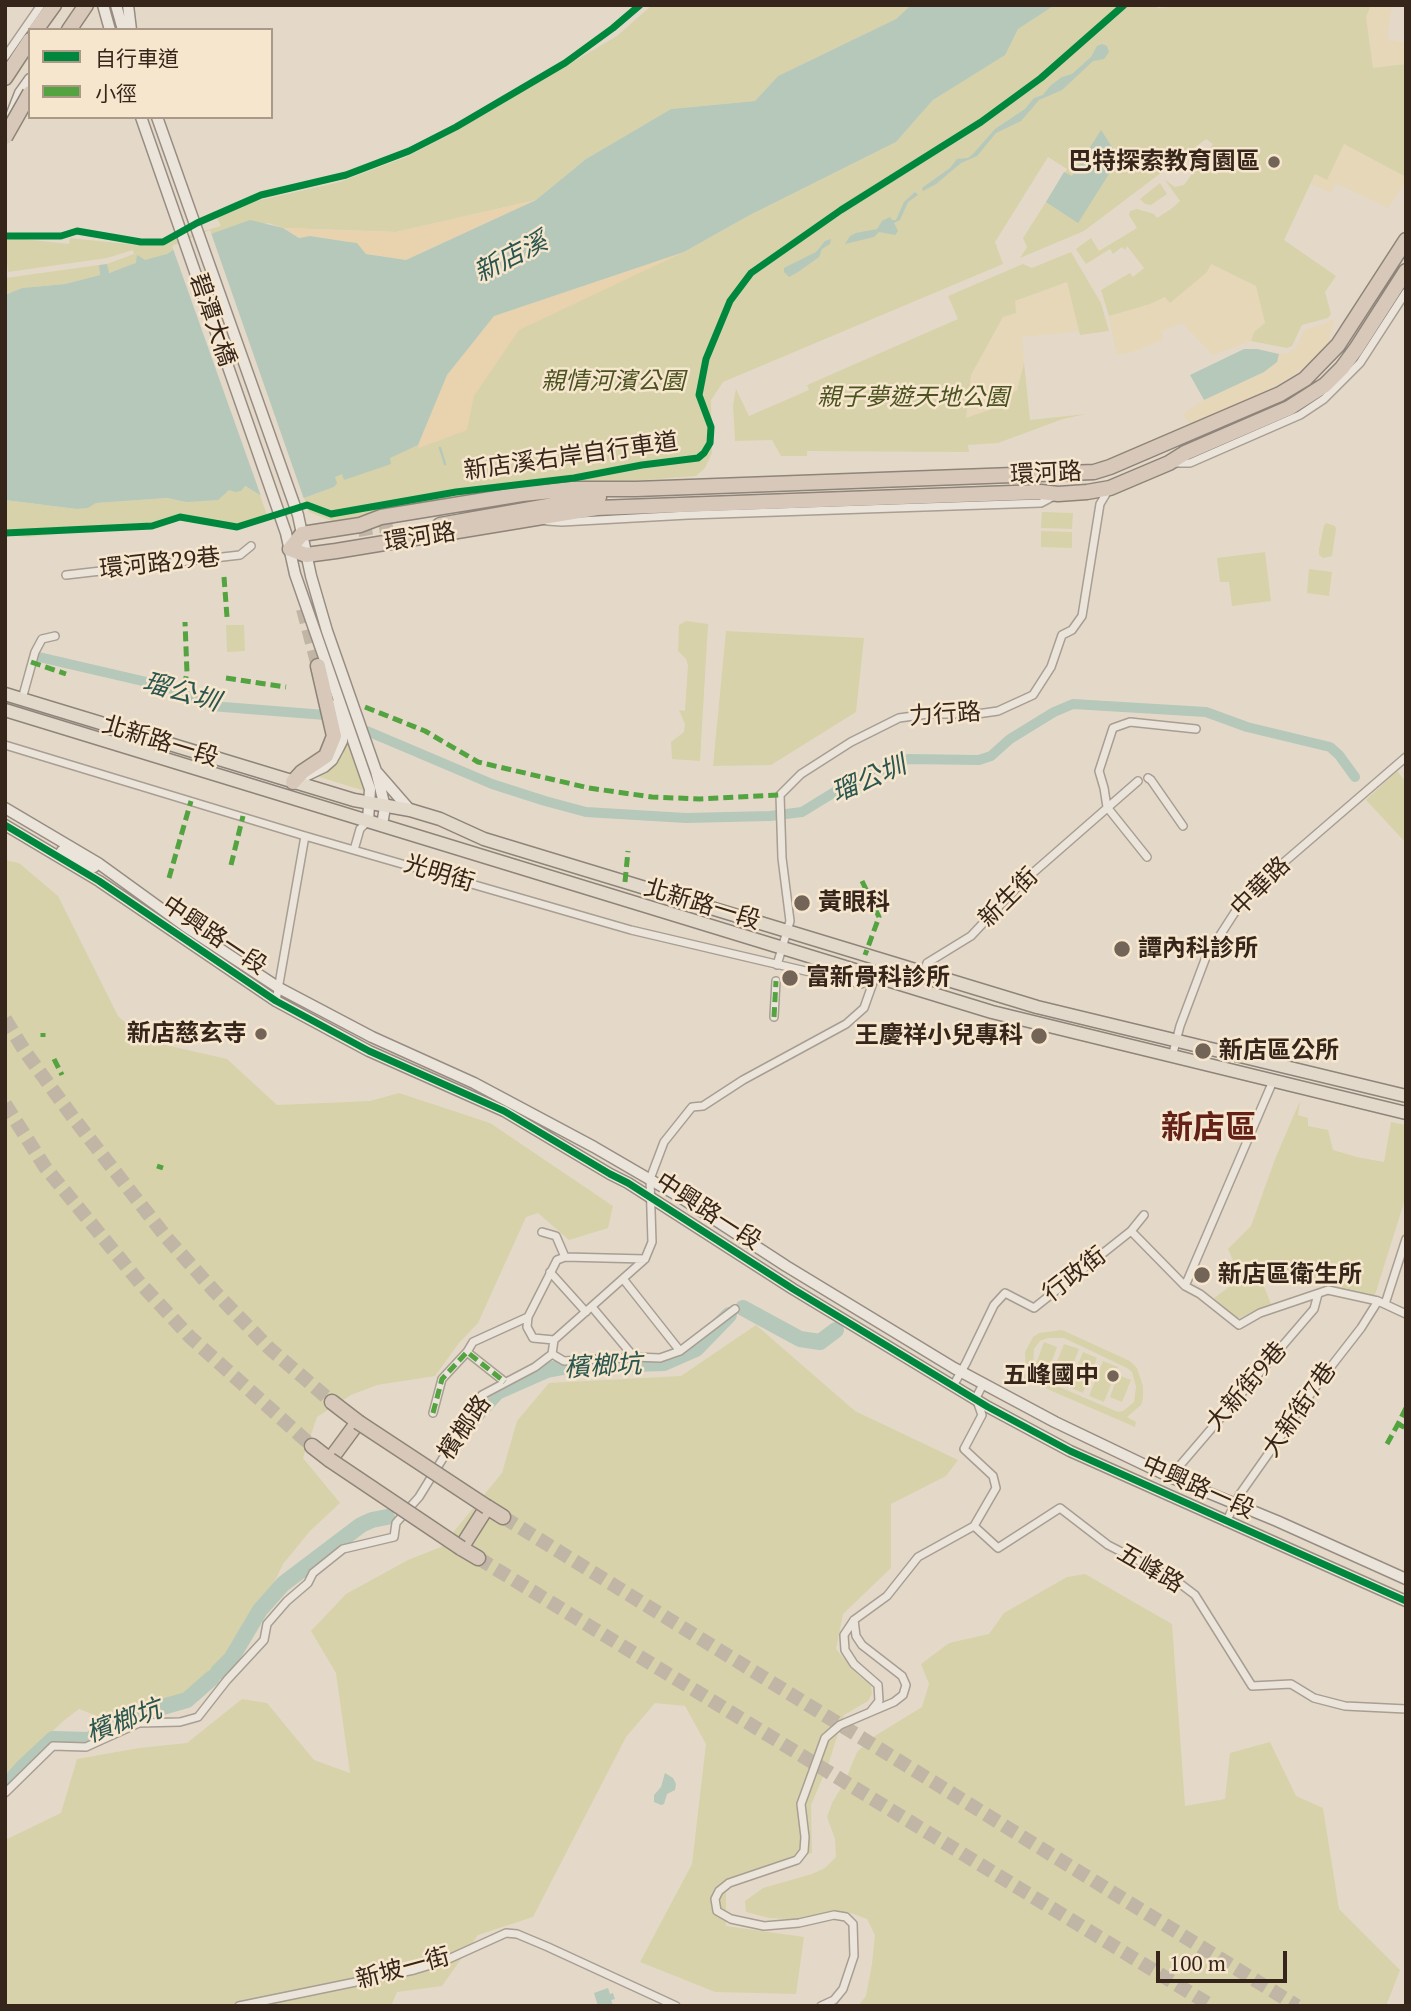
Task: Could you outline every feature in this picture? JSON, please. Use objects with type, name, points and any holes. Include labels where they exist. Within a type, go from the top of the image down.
[{"type":"highway","points":[[37,28],[54,5]]},
{"type":"highway","points":[[70,28],[86,5]]},
{"type":"highway","points":[[5,78],[28,43]]},
{"type":"highway","points":[[5,137],[28,97]]},
{"type":"highway","name":"環河路","points":[[594,489],[1077,474],[1110,467],[1280,394],[1305,379],[1338,345],[1406,240]]},
{"type":"highway","name":"環河路","points":[[301,546],[533,519],[597,508],[1041,492],[1058,494],[1110,488],[1289,408],[1325,385],[1356,349],[1406,271]]},
{"type":"highway","points":[[301,546],[381,517],[522,494],[594,489]]},
{"type":"highway","points":[[398,523],[538,502],[594,489]]},
{"type":"highway","points":[[301,546],[537,509],[636,489]]},
{"type":"highway","points":[[293,782],[302,772],[326,756],[334,736],[317,666]]},
{"type":"highway","points":[[332,1402],[503,1517]]},
{"type":"highway","points":[[330,1460],[358,1422]]},
{"type":"highway","points":[[312,1446],[478,1558]]},
{"type":"highway","points":[[461,1548],[487,1507]]},
{"type":"main road","name":"北新路一段","points":[[5,694],[370,805],[410,810],[440,819],[484,839],[1037,1007],[1406,1096]]},
{"type":"main road","name":"北新路一段","points":[[5,710],[992,1012],[1406,1113]]},
{"type":"street","points":[[5,57],[41,5]]},
{"type":"street","points":[[44,28],[61,5]]},
{"type":"street","points":[[63,28],[80,5]]},
{"type":"street","points":[[103,5],[109,28]]},
{"type":"street","points":[[116,5],[122,28]]},
{"type":"street","points":[[128,5],[131,28]]},
{"type":"street","points":[[5,88],[28,51]]},
{"type":"street","points":[[5,130],[20,93],[28,82]]},
{"type":"street","name":"碧潭大橋","points":[[142,119],[283,523],[301,546]]},
{"type":"street","name":"碧潭大橋","points":[[158,119],[298,515],[301,546]]},
{"type":"street","points":[[5,130],[22,122]]},
{"type":"street","name":"環河路","points":[[1169,463],[1190,463],[1300,415],[1324,399],[1360,363],[1406,292]]},
{"type":"street","name":"力行路","points":[[777,965],[790,921],[782,858],[780,795],[801,775],[851,742],[899,719],[928,714],[998,711],[1033,695],[1051,667],[1062,635],[1072,630],[1082,616],[1100,504],[1110,488]]},
{"type":"street","name":"環河路29巷","points":[[66,575],[240,555],[251,546]]},
{"type":"street","points":[[301,546],[295,574],[370,789],[368,821],[359,829],[354,850]]},
{"type":"street","points":[[301,546],[327,631],[376,771],[384,807],[382,825]]},
{"type":"street","points":[[22,699],[34,656],[43,639],[55,636]]},
{"type":"street","points":[[293,782],[324,767],[332,760],[342,741],[342,730],[334,701],[334,681]]},
{"type":"street","points":[[1147,857],[1107,807],[1099,771],[1113,728],[1130,722],[1196,729]]},
{"type":"street","name":"光明街","points":[[5,745],[561,911],[861,984],[876,977]]},
{"type":"street","name":"中華路","points":[[1172,1057],[1206,957],[1246,895],[1406,757]]},
{"type":"street","points":[[376,771],[410,810]]},
{"type":"street","points":[[1147,778],[1183,826]]},
{"type":"street","name":"新生街","points":[[923,972],[927,963],[971,936],[1019,885],[1138,781]]},
{"type":"street","name":"中興路一段","points":[[5,808],[105,869],[279,988],[372,1037],[485,1089],[650,1179],[961,1372],[1055,1422],[1170,1477],[1235,1503],[1406,1580]]},
{"type":"street","points":[[5,817],[87,865],[105,869]]},
{"type":"street","name":"中興路一段","points":[[5,825],[99,881],[276,1001],[369,1051],[504,1111],[628,1182],[651,1200],[988,1407],[1070,1451],[1406,1601]]},
{"type":"street","points":[[276,1001],[305,836]]},
{"type":"street","points":[[73,857],[99,881]]},
{"type":"street","points":[[735,1309],[680,1351],[660,1358],[564,1361],[552,1354],[554,1340],[645,1259],[652,1242],[650,1179],[664,1142],[692,1107],[703,1106],[743,1080],[846,1024],[864,1008],[881,960]]},
{"type":"street","points":[[918,990],[923,972]]},
{"type":"street","points":[[774,1017],[776,981]]},
{"type":"street","points":[[1185,1286],[1273,1081]]},
{"type":"street","name":"行政街","points":[[961,1372],[994,1305],[1005,1293],[1034,1308],[1131,1231],[1144,1215]]},
{"type":"street","points":[[1131,1231],[1185,1286],[1200,1294],[1239,1325],[1260,1313],[1328,1290],[1381,1302],[1406,1314]]},
{"type":"street","points":[[542,1232],[556,1236],[565,1257]]},
{"type":"street","name":"大新街7巷","points":[[1226,1522],[1235,1503],[1319,1382],[1381,1302],[1405,1245]]},
{"type":"street","points":[[554,1340],[533,1338],[527,1327],[528,1317],[557,1261],[565,1257],[645,1259]]},
{"type":"street","points":[[550,1272],[634,1357]]},
{"type":"street","points":[[624,1280],[680,1351]]},
{"type":"street","name":"大新街9巷","points":[[1170,1477],[1314,1309],[1318,1294]]},
{"type":"street","points":[[433,1413],[442,1379],[473,1342],[528,1317]]},
{"type":"street","points":[[467,1352],[505,1382]]},
{"type":"street","name":"檳榔路","points":[[5,1793],[53,1746],[86,1747],[139,1723],[180,1722],[198,1717],[264,1640],[267,1624],[287,1601],[308,1583],[313,1573],[342,1549],[394,1537],[396,1523],[419,1497],[482,1395],[535,1367],[552,1354]]},
{"type":"street","points":[[953,1386],[961,1372]]},
{"type":"street","points":[[871,1712],[879,1701],[878,1685],[854,1664],[845,1650],[844,1635],[854,1620],[887,1596],[918,1557],[974,1526],[996,1488],[993,1476],[964,1449],[982,1415],[976,1398],[983,1384]]},
{"type":"street","name":"五峰路","points":[[974,1526],[998,1548],[1060,1508],[1108,1545],[1174,1579],[1195,1595],[1252,1686],[1291,1684],[1314,1698],[1345,1706],[1406,1709]]},
{"type":"street","points":[[821,2006],[834,2000],[843,1989],[854,1956],[853,1924],[846,1917],[834,1915],[799,1923],[764,1926],[731,1919],[717,1911],[715,1899],[719,1891],[729,1883],[797,1860],[804,1851],[801,1804],[804,1789],[814,1773],[825,1738],[840,1725],[894,1702],[903,1695],[906,1685],[902,1676],[862,1645],[856,1636],[854,1620]]},
{"type":"street","name":"新坡一街","points":[[239,2006],[414,1970],[444,1961],[506,1933],[517,1934],[548,1947],[676,2006]]},
{"type":"shaded area","points":[[1371,5],[1392,5],[1387,39],[1406,43],[1406,64],[1373,68],[1366,17]]},
{"type":"shaded area","points":[[1344,144],[1406,177],[1388,208],[1336,183],[1331,193],[1311,184],[1316,174],[1327,179]]},
{"type":"shaded area","points":[[1211,264],[1256,286],[1265,323],[1254,332],[1251,341],[1213,355],[1182,323],[1162,331],[1162,340],[1117,355],[1109,316],[1166,297],[1170,302]]},
{"type":"shaded area","points":[[1067,282],[1079,331],[1022,337],[1024,363],[1017,390],[992,409],[966,419],[971,375],[1003,317],[1015,301]]},
{"type":"shaded area","points":[[1335,318],[1327,347],[1289,378],[1268,390],[1189,424],[1183,414],[1204,400],[1264,372],[1277,362],[1279,354],[1287,354],[1296,348],[1304,330]]},
{"type":"green space","points":[[652,5],[911,5],[896,19],[778,76],[755,101],[671,109],[586,159],[536,200],[396,232],[283,228],[268,223],[180,245],[167,254],[108,273],[107,264],[134,254],[133,250],[107,258],[8,272],[5,241],[13,238],[69,244],[70,238],[146,246],[158,244],[221,226],[216,216],[256,201],[340,182],[406,157],[617,36]]},
{"type":"green space","name":"親情河濱公園","points":[[1055,5],[1158,5],[1157,8],[1194,5],[1371,5],[1366,17],[1373,68],[1406,64],[1406,177],[1344,144],[1327,180],[1315,174],[1284,240],[1336,276],[1325,292],[1331,314],[1328,318],[1302,325],[1292,346],[1287,348],[1251,341],[1254,332],[1265,323],[1256,286],[1211,264],[1207,272],[1170,303],[1165,297],[1109,316],[1101,290],[1130,273],[1133,277],[1144,268],[1127,246],[1125,250],[1122,247],[1113,254],[1110,249],[1086,264],[1076,249],[1091,238],[1099,251],[1137,228],[1129,215],[1130,211],[1137,209],[1154,214],[1157,218],[1171,209],[1180,201],[1165,180],[1175,187],[1184,185],[1213,144],[1206,139],[1084,231],[1020,258],[1027,247],[1023,238],[1067,169],[1048,157],[995,242],[1003,264],[723,382],[711,400],[712,453],[705,468],[696,476],[519,490],[332,521],[309,512],[304,498],[334,487],[334,477],[338,472],[418,445],[447,375],[494,316],[684,252],[748,216],[896,142],[933,100],[1004,55],[1018,29]]},
{"type":"green space","points":[[1160,183],[1167,194],[1151,205],[1145,204],[1140,199]]},
{"type":"green space","name":"親子夢遊天地公園","points":[[1071,252],[1101,303],[1109,331],[1080,335],[1067,282],[1015,301],[1016,313],[1003,317],[971,375],[966,418],[992,409],[1017,390],[1024,363],[1030,420],[1086,414],[1063,419],[998,443],[968,445],[969,452],[807,451],[807,456],[781,456],[772,440],[735,441],[733,405],[736,389],[749,416],[809,390],[807,385],[958,319],[948,296],[1023,264],[1032,268]]},
{"type":"green space","points":[[99,265],[100,275],[65,284],[22,288],[5,295],[5,278]]},
{"type":"green space","points":[[244,486],[260,495],[268,518],[238,525],[178,517],[166,520],[164,524],[27,537],[5,535],[5,500],[77,509],[96,503],[167,498],[186,502]]},
{"type":"green space","points":[[1042,512],[1073,513],[1072,529],[1041,528]]},
{"type":"green space","points":[[1326,523],[1336,529],[1332,556],[1323,558],[1319,555],[1319,549]]},
{"type":"green space","points":[[1041,531],[1072,532],[1072,548],[1041,547]]},
{"type":"green space","points":[[1265,552],[1271,601],[1232,606],[1229,582],[1220,582],[1217,558]]},
{"type":"green space","points":[[1309,569],[1332,572],[1329,596],[1307,593]]},
{"type":"green space","points":[[686,621],[708,624],[700,761],[672,759],[671,742],[684,732],[685,724],[679,710],[685,711],[688,665],[678,651],[679,625]]},
{"type":"green space","points":[[226,625],[244,625],[245,651],[227,652]]},
{"type":"green space","points":[[726,631],[864,638],[856,712],[771,765],[713,766]]},
{"type":"green space","points":[[346,738],[365,791],[313,775]]},
{"type":"green space","points":[[1397,771],[1406,782],[1406,843],[1366,800]]},
{"type":"green space","points":[[5,860],[19,863],[58,896],[118,1016],[144,1040],[227,1059],[277,1105],[370,1101],[399,1093],[490,1123],[613,1206],[608,1228],[569,1240],[538,1213],[526,1217],[478,1323],[459,1343],[435,1376],[377,1385],[351,1395],[317,1417],[303,1458],[340,1503],[310,1531],[283,1564],[260,1611],[208,1691],[115,1723],[79,1709],[5,1778]]},
{"type":"green space","points":[[1300,1101],[1298,1115],[1308,1118],[1308,1126],[1328,1130],[1333,1150],[1357,1157],[1384,1162],[1391,1122],[1406,1125],[1406,1196],[1374,1298],[1303,1276],[1261,1279],[1271,1304],[1237,1319],[1214,1298],[1241,1278],[1228,1249],[1251,1226],[1275,1159]]},
{"type":"green space","points":[[756,1325],[855,1411],[958,1460],[946,1476],[891,1504],[891,1568],[843,1614],[836,1649],[859,1676],[871,1685],[872,1694],[868,1701],[844,1715],[828,1765],[811,1805],[812,1853],[749,1872],[726,1892],[726,1926],[804,1937],[796,1994],[715,1992],[640,1962],[692,1864],[706,1744],[685,1706],[655,1703],[626,1737],[533,1917],[478,1935],[442,1986],[397,1992],[391,2006],[5,2006],[5,1840],[61,1813],[77,1759],[187,1743],[242,1699],[267,1703],[314,1760],[350,1773],[336,1673],[311,1631],[346,1594],[408,1560],[441,1547],[502,1473],[517,1421],[549,1383],[681,1376]]},
{"type":"green space","points":[[1062,1330],[1130,1361],[1137,1368],[1143,1386],[1141,1405],[1127,1417],[1136,1422],[1135,1427],[1015,1375],[1018,1370],[1026,1374],[1025,1352],[1033,1337],[1039,1333]],"holes":[[[1048,1338],[1064,1338],[1132,1372],[1136,1387],[1134,1402],[1118,1412],[1036,1377],[1033,1369],[1034,1349],[1040,1341]]]},
{"type":"green space","points":[[1044,1342],[1057,1347],[1049,1369],[1036,1364]]},
{"type":"green space","points":[[1064,1344],[1079,1349],[1065,1385],[1050,1379]]},
{"type":"green space","points":[[1083,1352],[1097,1358],[1083,1393],[1069,1387]]},
{"type":"green space","points":[[1103,1361],[1118,1367],[1104,1402],[1089,1396]]},
{"type":"green space","points":[[1118,1375],[1131,1380],[1122,1402],[1110,1397]]},
{"type":"green space","points":[[1085,1574],[1172,1624],[1185,1806],[1225,1799],[1230,1753],[1270,1742],[1296,1796],[1323,1808],[1339,1909],[1400,1970],[1386,2006],[858,2006],[866,1996],[875,1935],[867,1919],[848,1912],[806,1920],[769,1918],[746,1912],[745,1901],[763,1888],[812,1874],[825,1868],[836,1857],[835,1839],[827,1817],[832,1803],[857,1752],[870,1739],[922,1707],[929,1684],[921,1664],[949,1643],[989,1634],[1004,1613],[1067,1577]]},
{"type":"sand","points":[[536,200],[406,260],[366,254],[357,244],[349,242],[310,236],[299,238],[283,228],[396,232]]},
{"type":"sand","points":[[684,252],[519,330],[474,396],[467,430],[419,448],[447,375],[494,316]]},
{"type":"water","name":"新店溪","points":[[911,5],[1055,5],[1018,29],[1005,55],[933,100],[896,142],[748,216],[684,252],[494,316],[447,375],[418,445],[390,458],[391,464],[344,480],[342,474],[335,477],[337,483],[334,487],[304,498],[260,495],[245,486],[241,491],[229,490],[218,500],[186,502],[167,498],[96,503],[88,508],[77,509],[5,500],[5,295],[22,288],[65,284],[100,275],[99,265],[107,264],[109,273],[136,263],[137,255],[145,260],[167,254],[180,245],[250,220],[283,228],[299,238],[310,236],[357,243],[366,254],[406,260],[536,200],[586,159],[671,109],[755,101],[778,76],[896,19]]},
{"type":"water","points":[[1097,46],[1107,46],[1109,52],[1104,59],[1093,61],[1062,90],[1039,100],[1021,121],[996,133],[977,156],[961,163],[923,191],[922,188],[950,168],[957,159],[968,158],[973,154],[995,129],[1025,109],[1034,98],[1043,95],[1062,77],[1072,74],[1091,57]]},
{"type":"water","points":[[1101,130],[1119,158],[1078,223],[1046,202],[1064,172],[1072,176]]},
{"type":"water","points":[[915,192],[918,195],[908,202],[900,220],[894,223],[898,231],[895,235],[879,232],[874,237],[845,244],[850,236],[877,229],[882,221],[890,217],[896,220],[904,202]]},
{"type":"water","points":[[831,239],[819,257],[798,272],[789,277],[784,272],[784,268],[816,252],[825,241]]},
{"type":"water","points":[[1244,349],[1279,354],[1277,362],[1264,372],[1204,400],[1190,375]]},
{"type":"water","points":[[665,1773],[673,1778],[676,1784],[675,1790],[667,1794],[664,1804],[661,1805],[654,1802],[654,1795],[661,1787]]},
{"type":"water","points":[[608,1988],[615,1999],[611,2000],[613,2005],[598,2006],[594,1993]]},
{"type":"pier","points":[[210,230],[305,502],[262,499],[172,246]]},
{"type":"waterway","points":[[440,448],[445,464]]},
{"type":"waterway","name":"瑠公圳","points":[[39,657],[164,686],[211,706],[325,715]]},
{"type":"waterway","name":"瑠公圳","points":[[367,731],[492,784],[545,801],[586,812],[686,818],[770,816],[802,812],[846,785],[908,759],[979,760],[991,756],[1010,739],[1054,712],[1073,704],[1206,712],[1247,727],[1330,747],[1355,777]]},
{"type":"waterway","name":"檳榔坑","points":[[743,1308],[800,1339],[820,1342],[836,1330]]},
{"type":"waterway","name":"檳榔坑","points":[[474,1417],[497,1392],[547,1370],[569,1366],[664,1363],[696,1349],[729,1315]]},
{"type":"waterway","name":"檳榔坑","points":[[218,1672],[231,1659],[260,1610],[283,1584],[361,1525],[387,1517]]},
{"type":"waterway","name":"檳榔坑","points":[[5,1788],[53,1739],[89,1740],[145,1712],[187,1700],[212,1678]]},
{"type":"tunnel","points":[[358,530],[398,523]]},
{"type":"tunnel","points":[[303,609],[318,666]]},
{"type":"tunnel","points":[[5,1019],[26,1053],[75,1120],[166,1237],[269,1348],[332,1402]]},
{"type":"tunnel","points":[[5,1104],[45,1167],[140,1283],[190,1337],[312,1446]]},
{"type":"tunnel","points":[[503,1517],[1297,2006]]},
{"type":"tunnel","points":[[478,1558],[1212,2006]]},
{"type":"marked path","points":[[224,577],[227,617]]},
{"type":"marked path","points":[[184,686],[187,673],[185,622]]},
{"type":"marked path","points":[[31,662],[66,674]]},
{"type":"marked path","points":[[226,678],[286,687]]},
{"type":"marked path","points":[[365,707],[425,731],[478,762],[589,788],[652,797],[700,799],[780,795]]},
{"type":"marked path","points":[[169,878],[191,801]]},
{"type":"marked path","points":[[231,865],[243,816]]},
{"type":"marked path","points":[[625,882],[628,851]]},
{"type":"marked path","points":[[862,881],[879,917],[865,955]]},
{"type":"marked path","points":[[774,1017],[776,981]]},
{"type":"marked path","points":[[54,1059],[62,1075]]},
{"type":"marked path","points":[[157,1166],[163,1168]]},
{"type":"marked path","points":[[433,1413],[442,1379],[467,1352],[505,1382]]},
{"type":"marked path","points":[[1406,1408],[1398,1424],[1406,1428]]},
{"type":"marked path","points":[[1387,1444],[1398,1424]]},
{"type":"cycle path","points":[[5,236],[61,236],[77,231],[141,242],[163,242],[197,223],[261,195],[346,175],[409,151],[456,127],[565,63],[640,5]]},
{"type":"cycle path","name":"新店溪右岸自行車道","points":[[5,533],[152,526],[180,517],[237,527],[307,505],[331,514],[456,492],[574,478],[698,458],[710,443],[711,427],[699,395],[706,359],[730,301],[751,273],[841,210],[981,122],[1041,78],[1124,5]]},
{"type":"cycle path","points":[[5,825],[99,881],[276,1001],[369,1051],[504,1111],[628,1183],[793,1289],[988,1407],[1070,1451],[1406,1601]]},
{"type":"place","name":"巴特探索教育園區","points":[[1274,162]]},
{"type":"place","name":"黃眼科","points":[[802,903]]},
{"type":"place","name":"譚內科診所","points":[[1122,949]]},
{"type":"place","name":"富新骨科診所","points":[[790,978]]},
{"type":"place","name":"新店慈玄寺","points":[[261,1034]]},
{"type":"place","name":"王慶祥小兒專科","points":[[1039,1036]]},
{"type":"place","name":"新店區公所","points":[[1203,1051]]},
{"type":"place","name":"新店區衛生所","points":[[1202,1275]]},
{"type":"place","name":"五峰國中","points":[[1113,1376]]},
{"type":"district","name":"新店區","points":[[1209,1129]]}]
